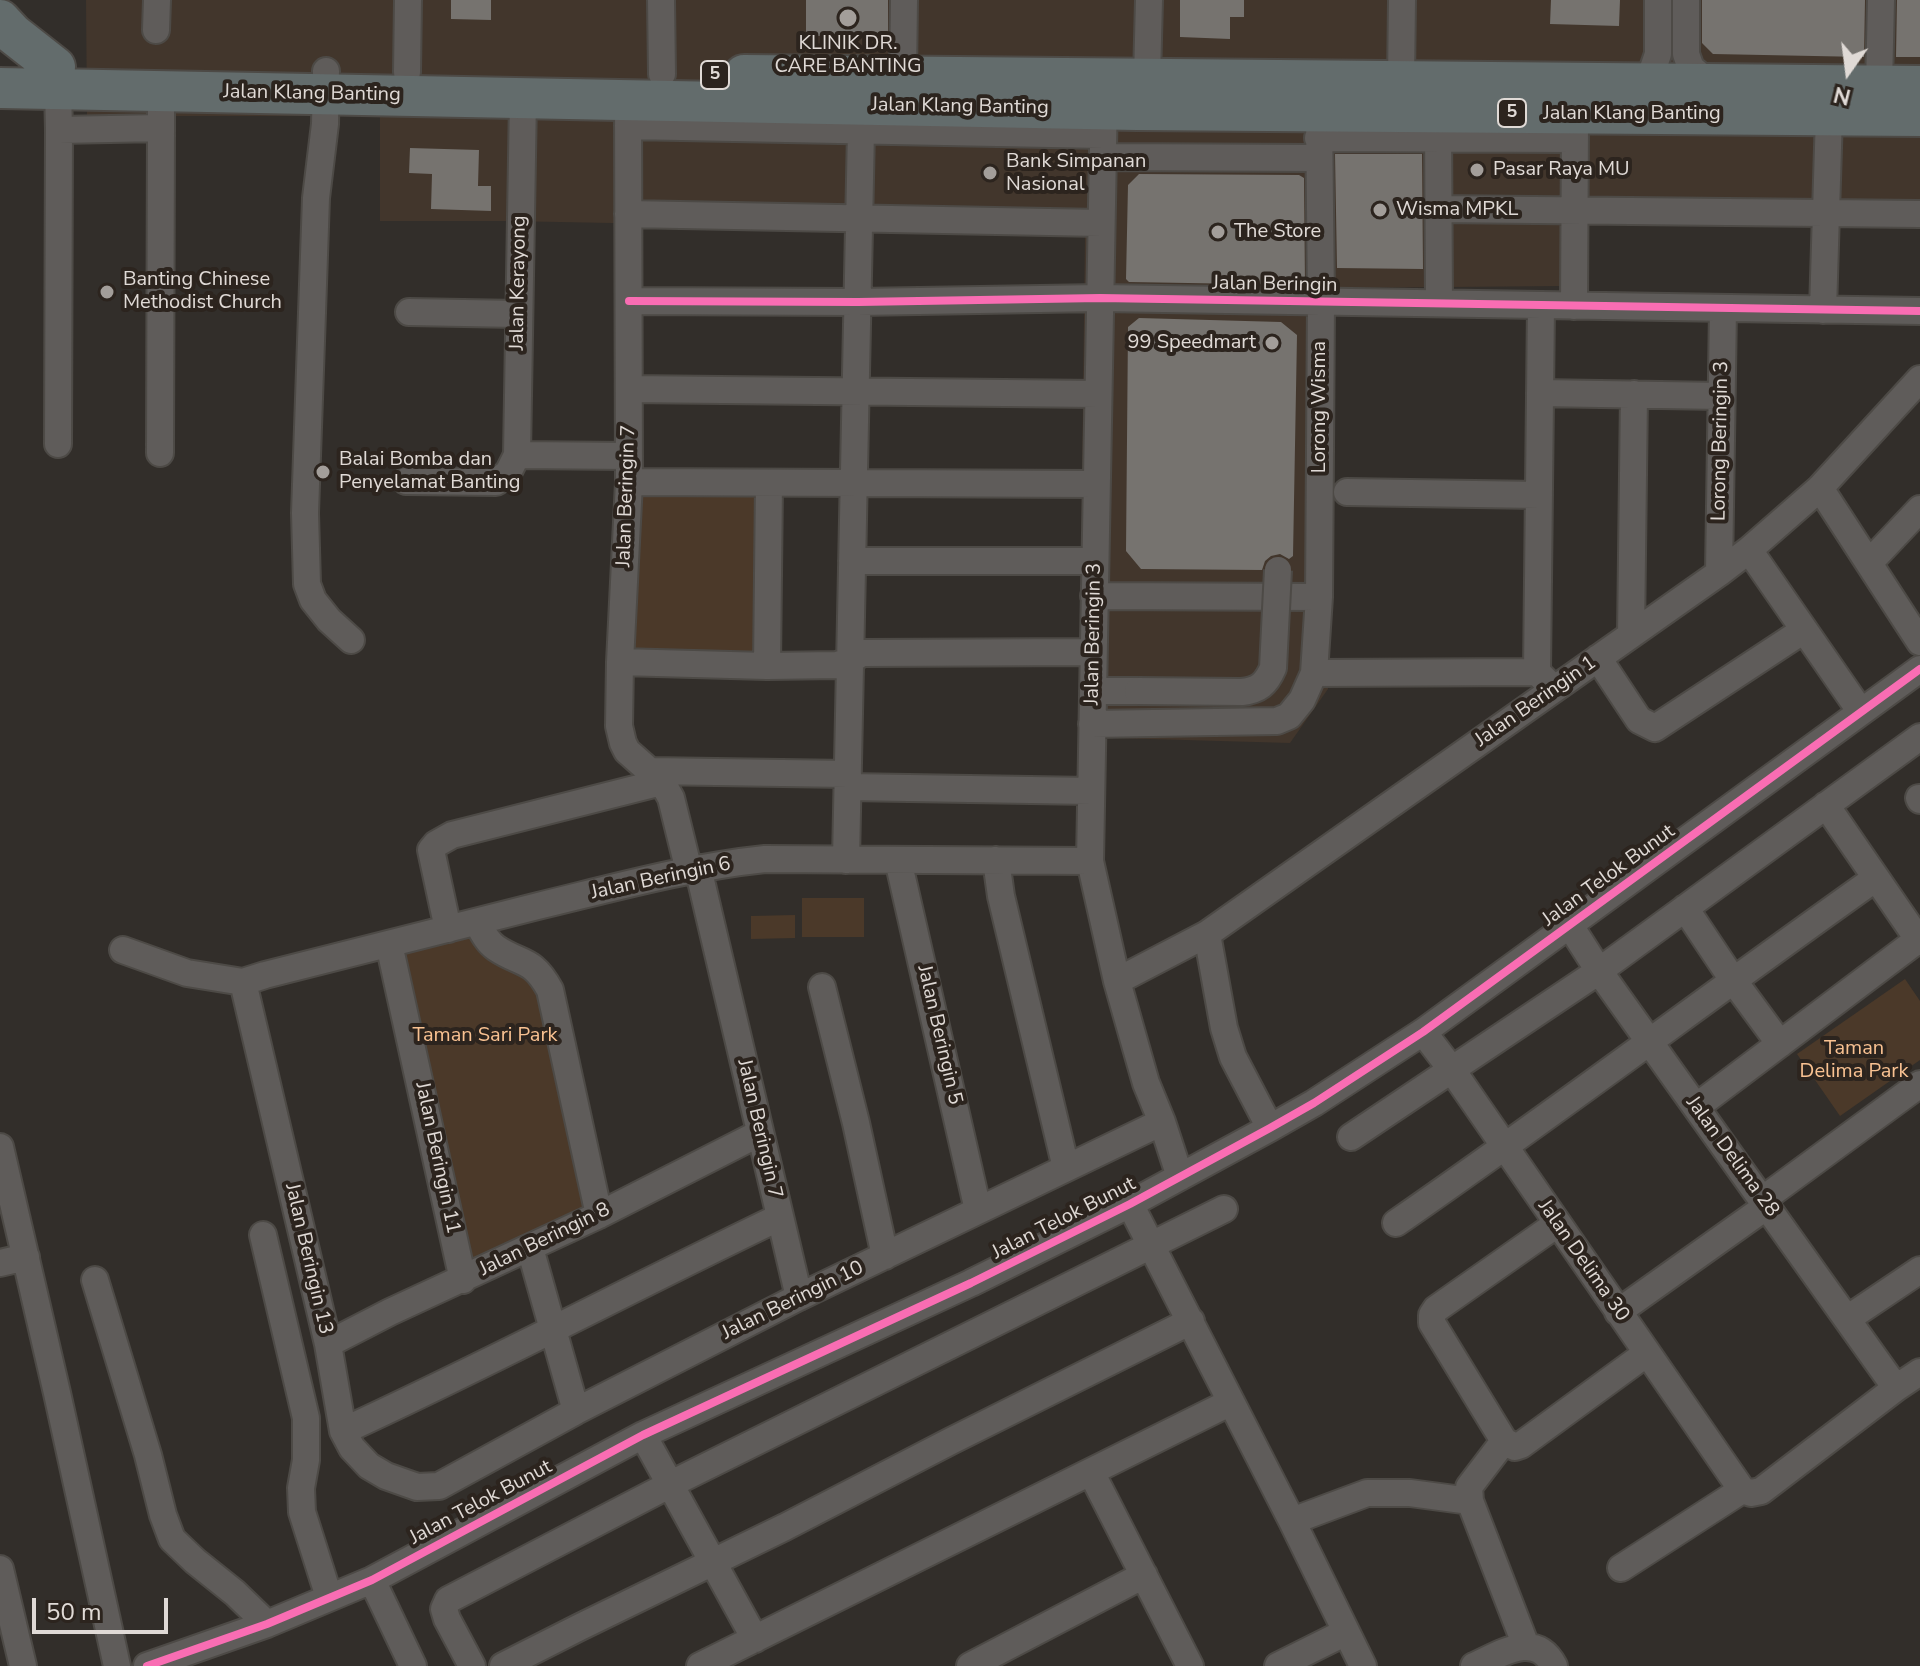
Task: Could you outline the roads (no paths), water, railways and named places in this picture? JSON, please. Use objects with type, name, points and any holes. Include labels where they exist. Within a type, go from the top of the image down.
[{"type":"highway","points":[[0,20],[54,81],[35,104],[0,110]]},
{"type":"highway","name":"Jalan Klang Banting","points":[[0,66],[161,109],[407,72],[903,76],[1103,120]]},
{"type":"highway","name":"Jalan Klang Banting","points":[[1103,120],[1147,78],[1920,86]]},
{"type":"highway","name":"Jalan Klang Banting","points":[[0,88],[54,81],[326,83],[523,98],[628,113],[1103,120],[1318,136],[1438,126],[1575,126],[1829,115],[1920,116]]},
{"type":"street","points":[[156,30],[157,0]]},
{"type":"street","points":[[407,72],[408,0]]},
{"type":"street","points":[[661,0],[662,74]]},
{"type":"street","points":[[903,76],[904,0]]},
{"type":"street","points":[[1147,78],[1149,0]]},
{"type":"street","points":[[1401,81],[1402,0]]},
{"type":"street","points":[[1648,83],[1658,54],[1658,0]]},
{"type":"street","points":[[1686,0],[1686,54],[1691,68],[1710,84]]},
{"type":"street","points":[[1879,85],[1881,0]]},
{"type":"street","points":[[54,81],[59,130],[58,444]]},
{"type":"street","points":[[326,83],[325,124],[316,198],[305,513],[307,584],[313,600],[351,640]]},
{"type":"street","name":"Jalan Kerayong","points":[[514,461],[523,98]]},
{"type":"street","points":[[59,130],[161,109],[160,453]]},
{"type":"street","points":[[628,113],[861,130],[1103,120]]},
{"type":"street","name":"Jalan Beringin 7","points":[[628,113],[629,469],[619,726],[627,751],[656,776],[671,798],[693,870],[799,1297]]},
{"type":"street","points":[[1823,310],[1829,115]]},
{"type":"street","name":"Jalan Beringin 3","points":[[1103,120],[1090,861],[1117,981],[1146,1083],[1180,1177]]},
{"type":"street","points":[[1438,126],[1439,303]]},
{"type":"street","points":[[1574,306],[1575,126]]},
{"type":"street","points":[[846,860],[861,130]]},
{"type":"street","name":"Lorong Wisma","points":[[1092,724],[1277,721],[1289,716],[1302,700],[1314,673],[1319,597],[1321,302],[1318,136]]},
{"type":"street","points":[[1438,209],[1920,214]]},
{"type":"street","points":[[628,214],[1101,223]]},
{"type":"street","name":"Jalan Beringin","points":[[629,301],[858,302],[1100,298],[1920,311]]},
{"type":"street","points":[[1314,673],[1545,681],[1539,495],[1541,305]]},
{"type":"street","name":"Lorong Beringin 3","points":[[1719,573],[1723,308]]},
{"type":"street","points":[[409,312],[518,314]]},
{"type":"street","name":"Jalan Beringin 1","points":[[1117,981],[1207,934],[1545,681],[1598,658],[1719,573],[1820,488],[1920,379]]},
{"type":"street","points":[[629,389],[1098,394]]},
{"type":"street","points":[[1540,393],[1721,396]]},
{"type":"street","points":[[1631,635],[1634,394]]},
{"type":"street","points":[[406,481],[496,482],[504,477],[514,461],[769,483],[1096,484]]},
{"type":"street","points":[[767,666],[769,483]]},
{"type":"street","points":[[1820,488],[1918,633]]},
{"type":"street","points":[[1347,492],[1539,495]]},
{"type":"street","points":[[1869,563],[1920,509]]},
{"type":"street","points":[[1749,550],[1861,712]]},
{"type":"street","points":[[852,561],[1095,561]]},
{"type":"street","points":[[1093,691],[1256,690],[1267,682],[1273,668],[1278,570]]},
{"type":"street","points":[[1094,596],[1319,597]]},
{"type":"street","points":[[1598,658],[1639,720],[1655,728],[1804,630]]},
{"type":"street","points":[[620,662],[837,665],[862,653],[1093,652]]},
{"type":"street","name":"Jalan Telok Bunut","points":[[147,1666],[267,1624],[372,1580],[643,1435],[971,1283],[1130,1204],[1270,1128],[1423,1032],[1920,669]]},
{"type":"street","points":[[1351,1137],[1599,971],[1920,737]]},
{"type":"street","points":[[448,929],[431,850],[436,844],[452,835],[656,776],[848,780],[1091,791]]},
{"type":"street","points":[[1696,1107],[1919,940],[1826,805]]},
{"type":"street","name":"Jalan Beringin 6","points":[[243,982],[693,870],[765,859],[1090,861]]},
{"type":"street","name":"Jalan Beringin 5","points":[[898,860],[978,1210]]},
{"type":"street","points":[[996,860],[1001,896],[1066,1168]]},
{"type":"street","points":[[1396,1223],[1505,1148],[1876,878]]},
{"type":"street","points":[[1685,908],[1780,1044]]},
{"type":"street","points":[[477,922],[495,948],[538,971],[550,990],[599,1215]]},
{"type":"street","name":"Jalan Delima 28","points":[[1569,924],[1599,971],[1896,1388]]},
{"type":"street","points":[[1207,934],[1224,1028],[1233,1057],[1270,1128]]},
{"type":"street","name":"Jalan Beringin 11","points":[[389,944],[463,1280]]},
{"type":"street","points":[[123,950],[187,973],[243,982]]},
{"type":"street","name":"Jalan Beringin 13","points":[[243,982],[328,1344],[343,1431],[352,1448],[369,1466],[386,1476],[429,1488]]},
{"type":"street","points":[[822,987],[885,1256]]},
{"type":"street","name":"Jalan Delima 30","points":[[1423,1032],[1742,1490]]},
{"type":"street","points":[[1618,1312],[1920,1084]]},
{"type":"street","name":"Jalan Beringin 10","points":[[429,1488],[439,1486],[576,1411],[799,1297],[1162,1122]]},
{"type":"street","name":"Jalan Beringin 8","points":[[328,1344],[599,1215],[760,1133]]},
{"type":"street","points":[[0,1147],[13,1260],[117,1666]]},
{"type":"street","points":[[1130,1204],[1363,1666]]},
{"type":"street","points":[[472,1666],[447,1619],[444,1609],[448,1600],[671,1484],[1224,1209]]},
{"type":"street","points":[[343,1431],[458,1378],[780,1217]]},
{"type":"street","points":[[1557,1224],[1436,1309],[1432,1315],[1432,1323],[1504,1441],[1515,1447],[1521,1445],[1647,1353]]},
{"type":"street","points":[[263,1235],[306,1418],[302,1512],[329,1597]]},
{"type":"street","points":[[530,1248],[576,1411]]},
{"type":"street","points":[[1847,1319],[1920,1270]]},
{"type":"street","points":[[95,1280],[172,1539],[267,1624]]},
{"type":"street","points":[[503,1666],[1191,1321]]},
{"type":"street","points":[[1621,1568],[1742,1490],[1751,1493],[1761,1491],[1920,1372]]},
{"type":"street","points":[[700,1666],[1231,1402]]},
{"type":"street","points":[[643,1435],[755,1639]]},
{"type":"street","points":[[1504,1441],[1469,1487],[1470,1501],[1526,1646]]},
{"type":"street","points":[[1091,1472],[1190,1666]]},
{"type":"street","points":[[1292,1521],[1367,1493],[1410,1493],[1470,1501]]},
{"type":"street","points":[[0,1569],[23,1666]]},
{"type":"street","points":[[970,1666],[1144,1575]]},
{"type":"street","points":[[372,1580],[413,1666]]},
{"type":"street","points":[[1278,1666],[1346,1632]]},
{"type":"street","points":[[1474,1666],[1526,1646],[1543,1652],[1554,1666]]},
{"type":"place","name":"KLINIK DR. CARE BANTING","points":[[848,18]]},
{"type":"place","name":"Pasar Raya MU","points":[[1477,170]]},
{"type":"place","name":"Bank Simpanan Nasional","points":[[990,173]]},
{"type":"place","name":"Wisma MPKL","points":[[1380,210]]},
{"type":"place","name":"The Store","points":[[1218,232]]},
{"type":"place","name":"Banting Chinese Methodist Church","points":[[107,292]]},
{"type":"place","name":"99 Speedmart","points":[[1272,343]]},
{"type":"place","name":"Balai Bomba dan Penyelamat Banting","points":[[323,472]]},
{"type":"park label","name":"Taman Sari Park","points":[[485,1036]]},
{"type":"park label","name":"Taman Delima Park","points":[[1854,1060]]}]
